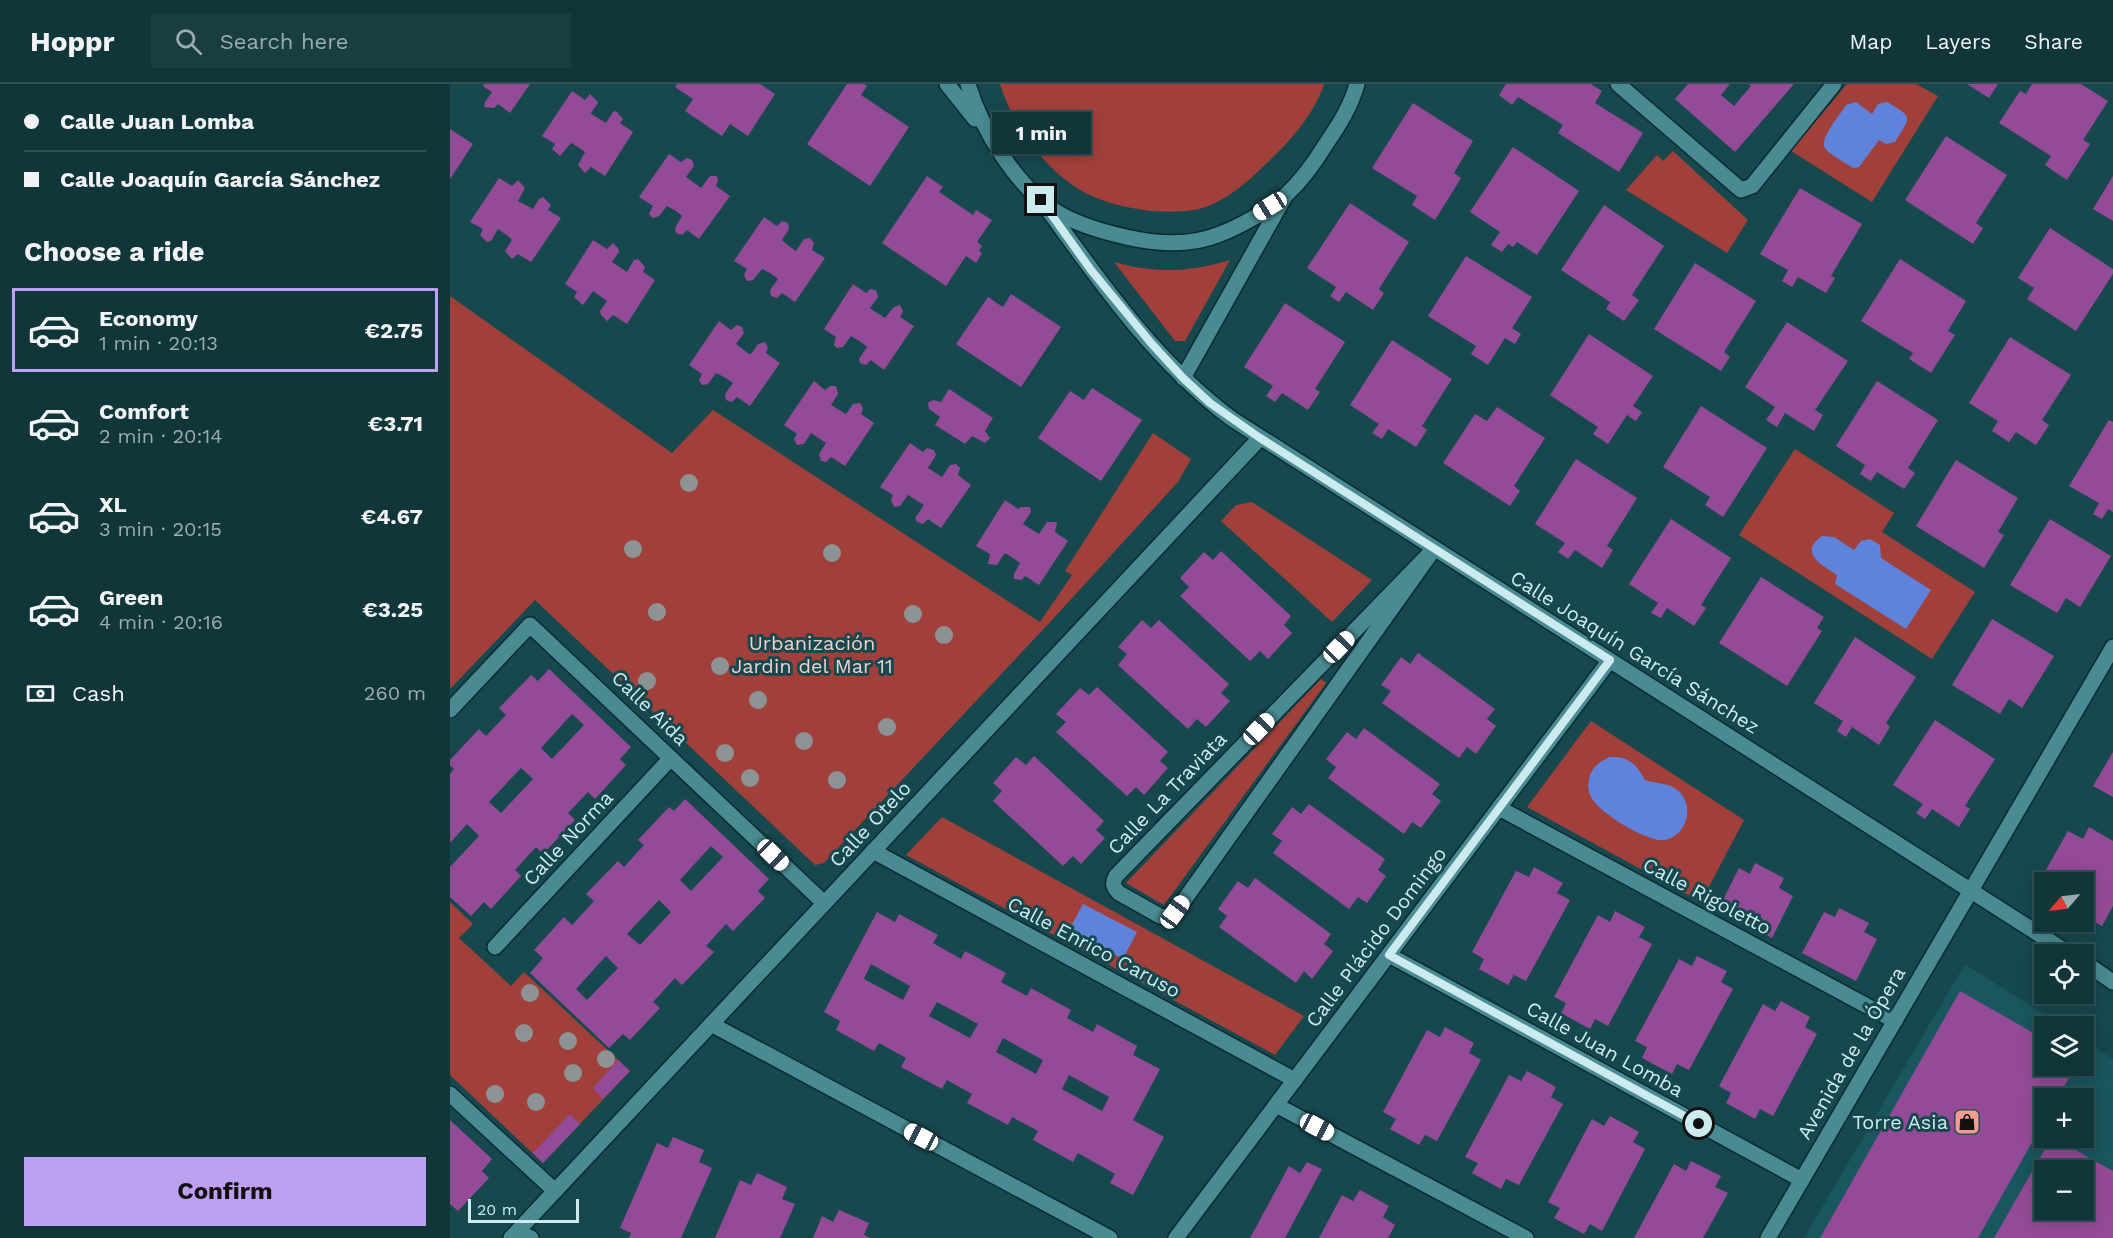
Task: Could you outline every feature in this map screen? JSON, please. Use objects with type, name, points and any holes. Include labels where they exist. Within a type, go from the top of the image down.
[{"type":"street","points":[[948,84],[1017,174],[1041,200],[1059,213],[1095,229],[1139,240],[1191,241],[1219,235],[1238,226],[1285,196]]},
{"type":"street","points":[[968,84],[981,121],[993,142]]},
{"type":"street","points":[[1183,378],[1285,196],[1305,174],[1352,103],[1357,84]]},
{"type":"street","points":[[1618,84],[1741,190],[1752,186],[1834,84]]},
{"type":"street","name":"Calle Joaquín García Sánchez","points":[[1041,200],[1091,270],[1151,343],[1210,403],[1260,438],[2055,944]]},
{"type":"street","name":"Calle Otelo","points":[[520,1236],[555,1191],[1260,438]]},
{"type":"street","name":"Calle La Traviata","points":[[1434,549],[1175,912],[1166,917],[1160,916],[1119,893],[1114,888],[1113,882],[1116,876],[1434,549]]},
{"type":"street","name":"Calle Aida","points":[[450,710],[530,625],[824,903]]},
{"type":"street","name":"Avenida de la Ópera","points":[[1768,1238],[2113,646]]},
{"type":"street","name":"Calle Plácido Domingo","points":[[1176,1238],[1610,660]]},
{"type":"street","name":"Calle Norma","points":[[495,947],[671,758]]},
{"type":"street","name":"Calle Rigoletto","points":[[1499,808],[1895,1021]]},
{"type":"street","name":"Calle Enrico Caruso","points":[[873,852],[1295,1080]]},
{"type":"street","name":"Calle Juan Lomba","points":[[1389,955],[1802,1180]]},
{"type":"street","points":[[2094,969],[2113,982]]},
{"type":"street","points":[[711,1024],[1110,1238]]},
{"type":"street","points":[[450,1094],[555,1191]]},
{"type":"street","points":[[1276,1105],[1526,1238]]},
{"type":"shaded area","points":[[1965,964],[2046,1016],[2034,1016],[2034,1076],[2094,1076],[2094,1047],[2113,1059],[2113,1238],[1804,1238]]},
{"type":"green space","points":[[1000,84],[1324,84],[1315,105],[1302,124],[1280,150],[1251,178],[1228,196],[1211,205],[1189,211],[1174,212],[1121,206],[1091,196],[1074,186],[1050,166],[1029,141],[1012,113]]},
{"type":"green space","points":[[1847,84],[1916,84],[1938,96],[1872,202],[1791,151]]},
{"type":"green space","points":[[1673,151],[1748,220],[1727,253],[1626,190],[1657,155],[1663,161]]},
{"type":"green space","points":[[1230,260],[1185,341],[1175,341],[1114,262],[1158,270],[1173,270],[1201,267]]},
{"type":"green space","name":"Urbanización Jardin del Mar 11","points":[[450,296],[672,453],[713,410],[1040,622],[1072,575],[1065,571],[1153,433],[1191,459],[1178,482],[1052,620],[824,863],[815,865],[535,600],[450,689]]},
{"type":"green space","points":[[1795,449],[1894,513],[1882,532],[1975,592],[1932,659],[1739,535]]},
{"type":"green space","points":[[1252,502],[1372,580],[1332,622],[1221,521],[1236,505]]},
{"type":"green space","points":[[1321,679],[1326,683],[1164,905],[1126,883]]},
{"type":"green space","points":[[1591,721],[1744,820],[1701,902],[1527,807]]},
{"type":"green space","points":[[942,817],[1304,1016],[1275,1055],[906,855]]},
{"type":"green space","points":[[450,902],[473,924],[459,938],[511,986],[524,972],[630,1071],[543,1163],[450,1075]]},
{"type":"water","points":[[1856,102],[1872,114],[1878,104],[1887,102],[1906,115],[1907,122],[1895,142],[1886,144],[1879,140],[1859,167],[1853,168],[1831,154],[1824,144],[1828,132],[1846,105]]},
{"type":"water","points":[[1822,536],[1834,537],[1854,550],[1861,541],[1870,539],[1880,545],[1881,558],[1931,590],[1906,629],[1835,584],[1837,575],[1819,563],[1812,553],[1815,542]]},
{"type":"water","points":[[1610,757],[1632,762],[1645,780],[1668,785],[1682,795],[1686,802],[1687,818],[1680,832],[1665,840],[1647,837],[1625,826],[1596,804],[1589,792],[1590,775],[1598,764]]},
{"type":"water","points":[[1083,904],[1137,932],[1123,959],[1069,930]]},
{"type":"building","points":[[484,84],[530,84],[510,113],[498,104],[494,108],[484,107],[492,92],[483,86]]},
{"type":"building","points":[[677,84],[760,84],[775,94],[748,136],[730,124],[722,136],[685,111],[693,99],[675,87]]},
{"type":"building","points":[[847,84],[867,86],[861,95],[909,127],[870,186],[807,144]]},
{"type":"building","points":[[1506,84],[1591,84],[1602,91],[1595,103],[1643,133],[1619,172],[1558,133],[1563,125],[1518,97],[1512,105],[1499,95]]},
{"type":"building","points":[[1688,84],[1730,84],[1721,95],[1734,106],[1751,86],[1749,84],[1794,84],[1735,152],[1675,99]]},
{"type":"building","points":[[1967,84],[1998,84],[1989,98]]},
{"type":"building","points":[[2032,84],[2081,84],[2108,101],[2083,140],[2090,144],[2067,180],[2045,165],[2051,156],[1999,123],[2020,91],[2026,94]]},
{"type":"building","points":[[572,91],[585,100],[590,94],[597,101],[591,113],[593,115],[606,123],[616,111],[623,119],[620,123],[633,132],[605,176],[591,167],[585,173],[578,165],[585,152],[578,147],[571,143],[560,156],[552,149],[555,144],[542,136]]},
{"type":"building","points":[[1413,103],[1473,141],[1454,173],[1461,178],[1435,220],[1412,205],[1417,196],[1372,168]]},
{"type":"building","points":[[450,129],[473,144],[450,179]]},
{"type":"building","points":[[1946,136],[2007,175],[1976,223],[1983,228],[1973,244],[1905,200]]},
{"type":"building","points":[[1513,147],[1579,191],[1537,255],[1517,242],[1513,247],[1508,244],[1502,252],[1491,245],[1500,232],[1470,212]]},
{"type":"building","points":[[669,154],[681,162],[687,158],[692,160],[694,166],[686,177],[701,188],[710,176],[717,176],[716,186],[730,196],[699,239],[687,230],[682,235],[676,233],[675,228],[682,216],[676,211],[667,206],[659,216],[653,218],[649,214],[653,206],[639,197]]},
{"type":"building","points":[[927,176],[943,187],[939,192],[973,215],[976,210],[992,220],[977,242],[982,246],[979,251],[982,253],[976,263],[966,256],[946,286],[882,243]]},
{"type":"building","points":[[2113,176],[2113,221],[2093,209]]},
{"type":"building","points":[[499,178],[512,186],[518,180],[525,188],[518,201],[533,209],[543,197],[551,205],[548,210],[561,218],[531,262],[518,254],[512,259],[505,251],[512,240],[498,229],[491,241],[487,242],[480,235],[483,229],[470,222]]},
{"type":"building","points":[[1800,188],[1862,224],[1831,276],[1835,278],[1826,293],[1798,277],[1792,287],[1782,281],[1788,270],[1760,254]]},
{"type":"building","points":[[1350,203],[1409,242],[1379,289],[1384,293],[1373,310],[1346,292],[1339,302],[1330,296],[1336,287],[1307,268]]},
{"type":"building","points":[[1604,205],[1664,246],[1632,295],[1639,300],[1624,321],[1606,309],[1610,302],[1561,270]]},
{"type":"building","points":[[764,217],[777,226],[782,221],[788,223],[789,229],[782,240],[796,251],[804,239],[810,238],[814,243],[812,250],[825,258],[795,302],[782,293],[777,298],[771,296],[770,290],[778,279],[770,273],[762,269],[753,280],[747,281],[744,275],[747,269],[734,261]]},
{"type":"building","points":[[2050,228],[2113,269],[2113,274],[2076,331],[2027,299],[2034,288],[2018,278]]},
{"type":"building","points":[[593,240],[607,249],[613,243],[619,252],[612,262],[627,272],[634,260],[638,259],[645,267],[643,272],[655,280],[627,324],[613,315],[607,321],[600,311],[607,301],[593,291],[583,305],[574,297],[577,292],[565,284]]},
{"type":"building","points":[[1466,256],[1532,297],[1512,328],[1521,334],[1515,344],[1505,338],[1488,365],[1471,354],[1476,346],[1428,316]]},
{"type":"building","points":[[1900,259],[1966,301],[1948,331],[1955,335],[1931,373],[1909,359],[1913,353],[1861,321]]},
{"type":"building","points":[[1695,263],[1756,301],[1724,352],[1730,357],[1721,371],[1654,329]]},
{"type":"building","points":[[853,284],[866,293],[870,289],[876,290],[878,297],[870,308],[874,311],[885,318],[894,307],[900,305],[903,311],[900,317],[914,326],[884,370],[871,360],[866,365],[860,363],[859,359],[867,347],[861,342],[851,336],[843,347],[837,348],[834,345],[836,337],[824,329]]},
{"type":"building","points":[[1011,294],[1061,327],[1021,387],[956,344],[988,297],[1003,307]]},
{"type":"building","points":[[1285,303],[1345,342],[1315,389],[1320,392],[1308,410],[1282,393],[1275,402],[1266,396],[1273,386],[1244,367]]},
{"type":"building","points":[[719,321],[731,330],[737,325],[742,327],[744,333],[736,344],[749,354],[758,344],[765,342],[768,348],[766,353],[780,363],[750,406],[737,397],[732,402],[726,400],[725,394],[733,383],[716,373],[708,384],[702,385],[699,380],[702,374],[689,365]]},
{"type":"building","points":[[1787,322],[1848,361],[1815,410],[1823,415],[1814,431],[1785,413],[1777,427],[1766,420],[1775,407],[1745,387]]},
{"type":"building","points":[[1589,334],[1653,376],[1633,406],[1642,412],[1636,421],[1627,415],[1608,444],[1593,434],[1598,427],[1550,395]]},
{"type":"building","points":[[2010,337],[2071,375],[2042,420],[2049,425],[2036,445],[2016,432],[2009,442],[1992,431],[1998,421],[1969,403]]},
{"type":"building","points":[[1392,340],[1452,379],[1422,426],[1427,430],[1416,447],[1388,429],[1382,439],[1372,433],[1379,424],[1350,405]]},
{"type":"building","points":[[814,381],[825,390],[830,386],[836,386],[838,394],[831,405],[846,414],[853,404],[860,403],[863,408],[861,414],[874,423],[845,466],[831,457],[826,462],[821,461],[819,454],[826,443],[811,433],[804,444],[797,445],[794,439],[797,434],[784,425]]},
{"type":"building","points":[[1877,381],[1938,420],[1908,468],[1915,473],[1904,489],[1877,472],[1871,481],[1860,474],[1865,465],[1836,446]]},
{"type":"building","points":[[1092,388],[1142,420],[1101,481],[1038,438],[1070,391],[1084,400]]},
{"type":"building","points":[[949,389],[993,418],[985,431],[990,438],[985,443],[972,436],[965,444],[935,425],[940,417],[929,409],[928,403],[933,400],[941,402]]},
{"type":"building","points":[[1701,406],[1767,448],[1723,517],[1705,505],[1710,497],[1663,467]]},
{"type":"building","points":[[1497,407],[1545,438],[1514,486],[1520,491],[1510,506],[1443,463],[1475,414],[1487,421]]},
{"type":"building","points":[[2109,420],[2113,422],[2113,512],[2108,509],[2102,519],[2093,514],[2099,503],[2069,486]]},
{"type":"building","points":[[910,443],[923,452],[927,448],[934,450],[936,455],[928,468],[942,477],[950,465],[956,464],[960,468],[958,475],[971,485],[941,528],[928,519],[923,524],[917,522],[915,518],[924,505],[908,495],[900,506],[894,507],[891,500],[893,495],[880,487]]},
{"type":"building","points":[[1576,459],[1637,498],[1607,546],[1613,550],[1602,568],[1575,550],[1568,559],[1558,552],[1565,543],[1535,524]]},
{"type":"building","points":[[1956,460],[2018,498],[1998,532],[2004,535],[1984,568],[1916,526]]},
{"type":"building","points":[[1005,500],[1018,509],[1030,507],[1031,512],[1023,524],[1039,534],[1047,522],[1057,522],[1055,532],[1068,541],[1039,585],[1025,576],[1022,580],[1014,579],[1020,563],[1007,554],[1004,554],[997,565],[988,564],[990,554],[976,546]]},
{"type":"building","points":[[1671,519],[1731,558],[1701,605],[1706,608],[1694,626],[1667,608],[1661,618],[1651,613],[1658,603],[1629,584]]},
{"type":"building","points":[[2050,519],[2111,556],[2080,607],[2066,598],[2057,613],[2010,585]]},
{"type":"building","points":[[1221,551],[1291,616],[1284,625],[1292,633],[1268,659],[1260,651],[1250,661],[1180,596],[1189,587],[1180,578],[1204,552],[1213,560]]},
{"type":"building","points":[[1761,577],[1824,617],[1817,628],[1822,631],[1787,686],[1719,643]]},
{"type":"building","points":[[1992,619],[2054,656],[2022,708],[2009,699],[2000,714],[1952,685]]},
{"type":"building","points":[[1142,620],[1151,628],[1159,620],[1229,684],[1221,693],[1230,701],[1206,727],[1197,719],[1188,729],[1118,665],[1127,654],[1118,647]]},
{"type":"building","points":[[1855,637],[1916,677],[1886,723],[1890,727],[1879,745],[1852,727],[1846,737],[1837,731],[1843,721],[1814,703]]},
{"type":"building","points":[[1418,653],[1495,709],[1487,719],[1496,726],[1476,754],[1467,747],[1459,758],[1382,703],[1391,691],[1381,685],[1401,657],[1410,664]]},
{"type":"building","points":[[549,669],[631,747],[620,759],[626,765],[595,799],[588,792],[568,813],[575,820],[543,854],[536,847],[515,870],[521,876],[491,909],[484,902],[471,916],[450,897],[450,867],[479,836],[467,824],[450,843],[450,774],[454,769],[450,765],[450,760],[479,729],[486,736],[506,715],[499,708],[531,675],[538,681]],"holes":[[[572,714],[584,725],[552,759],[541,748]],[[521,768],[533,779],[501,813],[489,802]]]},
{"type":"building","points":[[1097,687],[1168,752],[1160,761],[1168,768],[1144,795],[1136,787],[1127,796],[1056,732],[1066,722],[1056,714],[1080,688],[1089,695]]},
{"type":"building","points":[[1935,720],[1995,759],[1965,806],[1970,809],[1959,827],[1932,809],[1925,819],[1916,813],[1923,804],[1893,785]]},
{"type":"building","points":[[1364,728],[1440,784],[1432,794],[1441,801],[1421,828],[1412,822],[1404,834],[1328,778],[1336,767],[1326,759],[1347,732],[1356,739]]},
{"type":"building","points":[[2113,752],[2113,797],[2093,786]]},
{"type":"building","points":[[1034,756],[1104,821],[1096,830],[1105,838],[1081,864],[1073,856],[1063,866],[993,801],[1002,791],[993,783],[1016,757],[1026,765]]},
{"type":"building","points":[[685,799],[769,879],[758,891],[765,898],[733,931],[726,924],[706,946],[714,952],[682,985],[675,978],[653,1002],[660,1008],[630,1040],[623,1034],[609,1048],[530,973],[543,958],[534,950],[564,917],[572,925],[594,901],[586,894],[618,861],[624,867],[644,845],[638,840],[669,807],[674,811]],"holes":[[[711,846],[723,857],[691,891],[680,880]],[[659,900],[671,912],[640,945],[627,934]],[[606,956],[618,968],[587,1000],[576,989]]]},
{"type":"building","points":[[1309,804],[1385,859],[1378,870],[1386,876],[1367,903],[1358,897],[1349,909],[1273,853],[1282,841],[1272,834],[1292,807],[1301,814]]},
{"type":"building","points":[[2089,827],[2113,841],[2113,906],[2102,926],[2094,922],[2094,872],[2045,872],[2068,831],[2083,839]]},
{"type":"building","points":[[1755,863],[1784,878],[1779,888],[1793,896],[1772,938],[1718,910],[1739,868],[1750,874]]},
{"type":"building","points":[[1534,867],[1563,883],[1557,893],[1570,900],[1526,981],[1514,975],[1508,985],[1479,969],[1484,959],[1472,952],[1516,871],[1529,877]]},
{"type":"building","points":[[1255,878],[1331,934],[1324,944],[1333,951],[1312,979],[1304,971],[1296,983],[1219,927],[1227,916],[1218,909],[1238,881],[1248,888]]},
{"type":"building","points":[[1839,908],[1869,923],[1864,932],[1877,939],[1856,981],[1802,953],[1824,912],[1835,917]]},
{"type":"building","points":[[1615,911],[1645,927],[1639,937],[1652,944],[1608,1026],[1595,1019],[1590,1029],[1561,1013],[1566,1003],[1554,997],[1598,915],[1610,922]]},
{"type":"building","points":[[877,912],[895,922],[899,914],[938,935],[933,943],[961,959],[965,951],[1006,973],[1001,982],[1027,996],[1031,988],[1071,1010],[1067,1018],[1093,1032],[1097,1024],[1137,1046],[1133,1055],[1160,1069],[1133,1120],[1164,1137],[1133,1195],[1110,1183],[1115,1174],[1078,1153],[1073,1162],[1033,1140],[1038,1131],[1012,1117],[1008,1125],[967,1103],[972,1094],[947,1080],[942,1089],[901,1067],[906,1058],[879,1043],[874,1051],[836,1030],[840,1021],[824,1012]],"holes":[[[871,964],[910,986],[903,1000],[864,979]],[[937,1002],[978,1024],[970,1038],[929,1016]],[[1003,1038],[1043,1060],[1036,1074],[996,1052]],[[1069,1075],[1109,1097],[1102,1111],[1062,1089]]]},
{"type":"building","points":[[1697,956],[1727,971],[1721,982],[1733,989],[1689,1070],[1677,1064],[1672,1074],[1642,1058],[1647,1047],[1635,1041],[1679,959],[1692,966]]},
{"type":"building","points":[[1960,991],[2034,1033],[2034,1076],[2070,1076],[2063,1088],[2034,1088],[2034,1139],[1978,1238],[1820,1238]]},
{"type":"building","points":[[1781,1001],[1810,1017],[1805,1027],[1817,1034],[1773,1116],[1760,1109],[1755,1119],[1726,1103],[1731,1093],[1719,1086],[1763,1004],[1775,1011]]},
{"type":"building","points":[[1445,1027],[1474,1043],[1469,1053],[1481,1060],[1437,1141],[1425,1135],[1419,1145],[1390,1129],[1396,1119],[1383,1112],[1427,1030],[1440,1037]]},
{"type":"building","points":[[618,1060],[630,1071],[603,1099],[593,1088]]},
{"type":"building","points":[[1527,1071],[1556,1087],[1551,1097],[1563,1104],[1519,1185],[1506,1179],[1501,1189],[1472,1173],[1478,1163],[1465,1157],[1509,1075],[1521,1081]]},
{"type":"building","points":[[570,1114],[580,1124],[543,1163],[533,1153]]},
{"type":"building","points":[[1610,1116],[1639,1132],[1633,1142],[1645,1149],[1602,1231],[1590,1224],[1584,1234],[1554,1218],[1560,1208],[1548,1202],[1592,1119],[1604,1126]]},
{"type":"building","points":[[450,1120],[492,1159],[482,1171],[489,1178],[458,1211],[450,1204]]},
{"type":"building","points":[[673,1137],[704,1150],[699,1162],[712,1168],[681,1238],[629,1238],[631,1233],[620,1228],[657,1143],[668,1148]]},
{"type":"building","points":[[2046,1148],[2072,1148],[2093,1160],[2039,1160]]},
{"type":"building","points":[[2094,1160],[2113,1171],[2113,1238],[1994,1238],[2034,1168],[2034,1220],[2094,1220]]},
{"type":"building","points":[[1691,1161],[1721,1176],[1715,1187],[1728,1193],[1703,1238],[1634,1238],[1674,1164],[1686,1171]]},
{"type":"building","points":[[1307,1162],[1322,1169],[1285,1238],[1250,1238],[1289,1166],[1300,1173]]},
{"type":"building","points":[[757,1173],[787,1187],[782,1199],[795,1204],[780,1238],[715,1238],[740,1180],[751,1185]]},
{"type":"building","points":[[1360,1190],[1389,1206],[1383,1217],[1395,1225],[1388,1238],[1319,1238],[1342,1195],[1353,1201]]},
{"type":"building","points":[[839,1210],[869,1223],[864,1235],[871,1238],[813,1238],[822,1216],[833,1222]]},
{"type":"place","name":"Torre Asia","points":[[1967,1122]]},
{"type":"route","points":[[1041,200],[1091,270],[1151,343],[1210,403],[1260,438],[1610,660],[1389,955],[1699,1124]]}]
